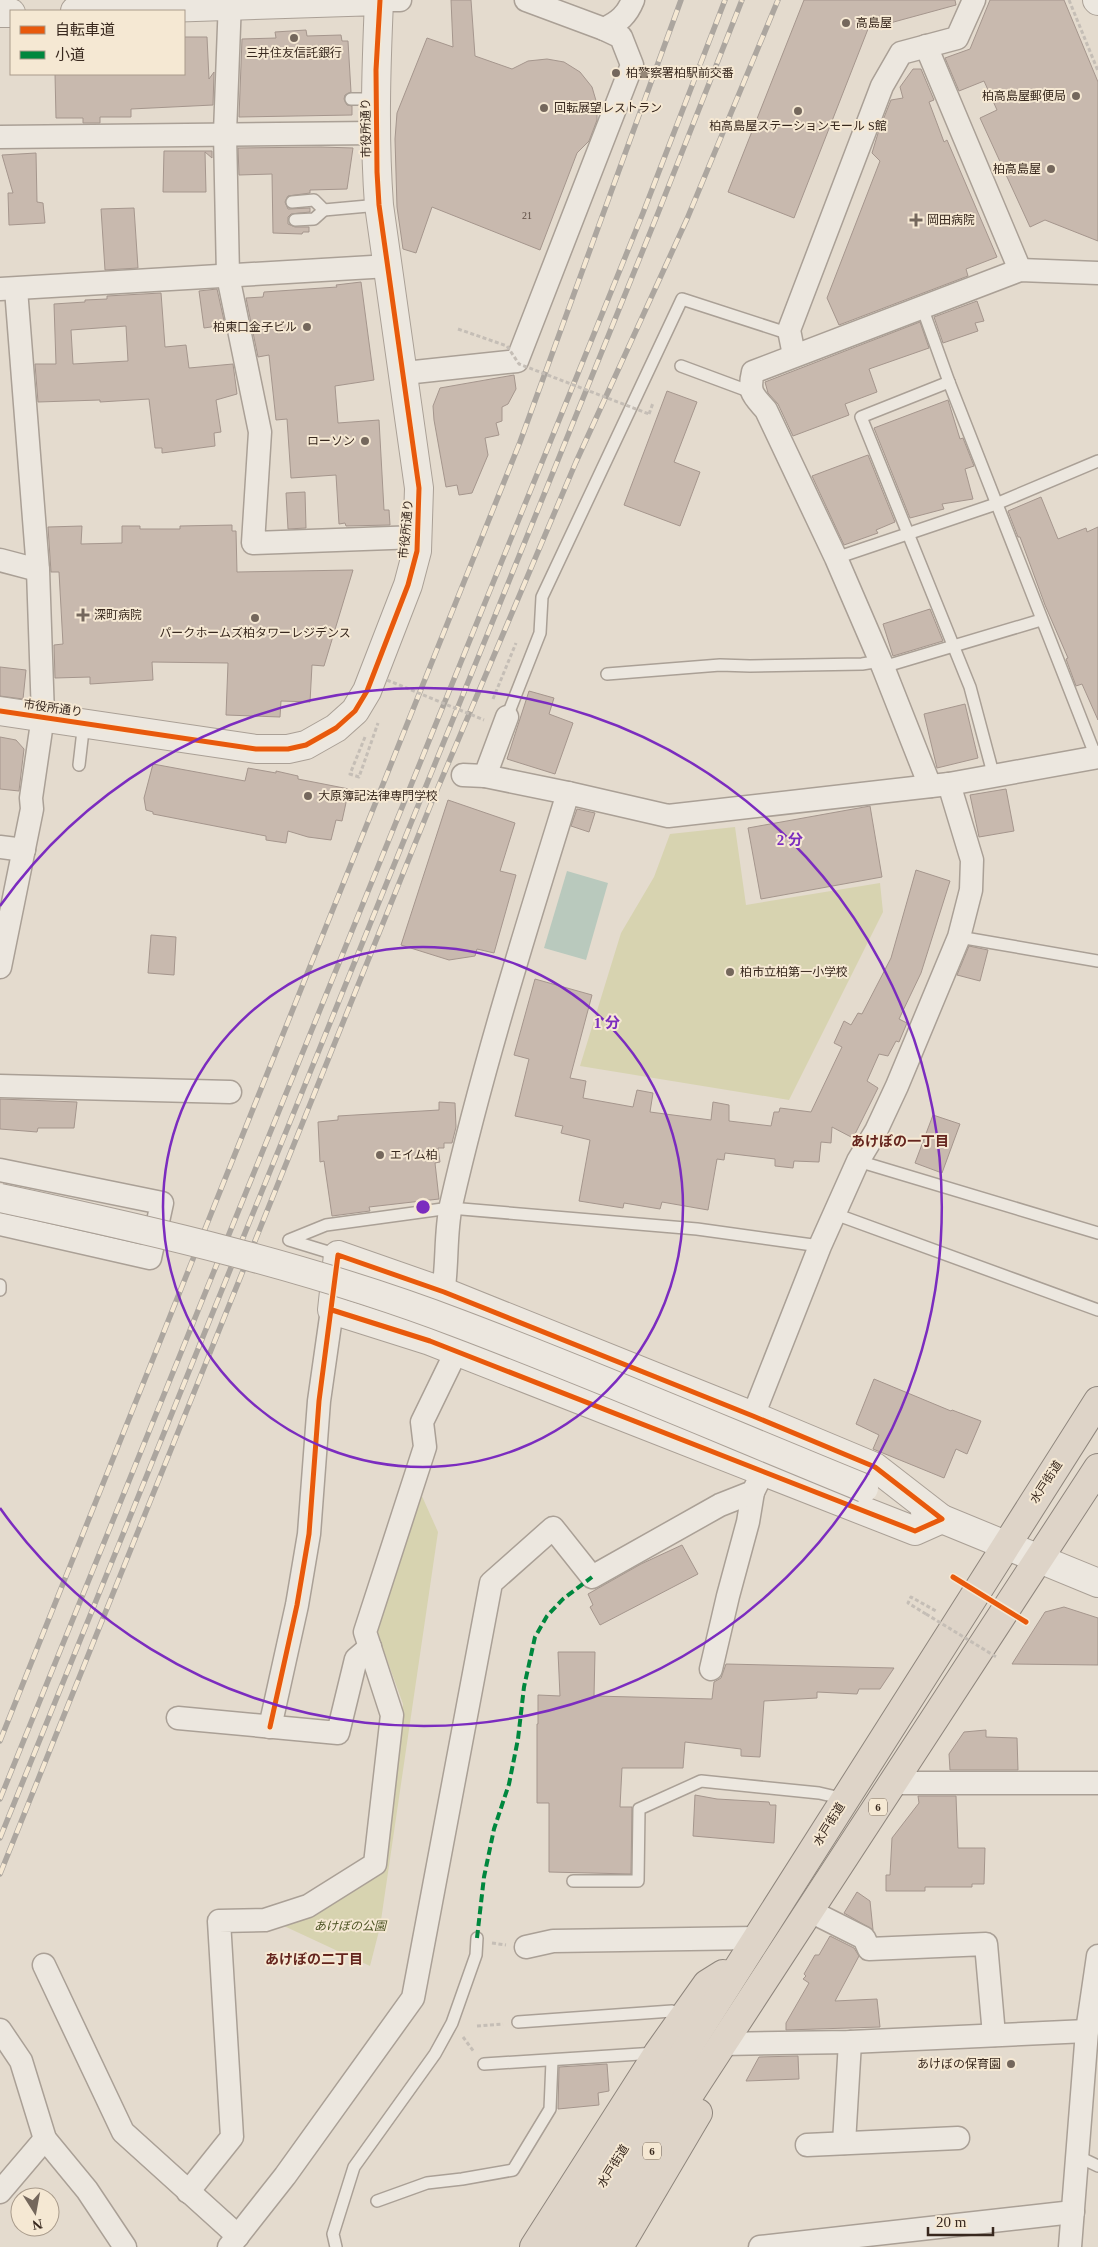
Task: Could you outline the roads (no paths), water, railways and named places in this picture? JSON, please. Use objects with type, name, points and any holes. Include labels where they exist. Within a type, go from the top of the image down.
[{"type":"highway","name":"水戸街道","points":[[561,2247],[1098,1401]]},
{"type":"highway","name":"水戸街道","points":[[590,2247],[1098,1468]]},
{"type":"highway","points":[[534,2247],[658,2053],[707,1984],[742,1963]]},
{"type":"highway","points":[[619,2247],[699,2110],[718,2049]]},
{"type":"street","points":[[94,10],[230,3],[386,0]]},
{"type":"street","name":"市役所通り","points":[[0,711],[256,749],[288,749],[306,745],[336,728],[355,711],[367,691],[408,585],[418,537],[419,488],[405,373],[379,205],[375,133],[363,99],[386,0]]},
{"type":"street","points":[[405,373],[517,361],[632,65],[621,37],[557,6],[526,0]]},
{"type":"street","points":[[604,29],[618,23],[629,12],[633,0]]},
{"type":"street","points":[[792,345],[789,330],[882,86],[901,53],[957,38],[974,0]]},
{"type":"street","points":[[230,3],[226,134],[228,276],[260,432],[253,543],[418,537]]},
{"type":"street","points":[[926,46],[1020,270]]},
{"type":"street","points":[[0,137],[375,133]]},
{"type":"street","points":[[0,967],[32,809],[31,798],[43,716],[38,570],[8,289],[389,266]]},
{"type":"street","points":[[753,1416],[820,1246],[858,1162],[876,1131],[959,937],[971,890],[972,860],[882,664],[836,558],[766,410],[751,392],[750,385],[753,372],[792,345],[922,307],[1020,270],[1098,273]]},
{"type":"street","points":[[0,560],[38,570]]},
{"type":"street","points":[[485,776],[507,717]]},
{"type":"street","points":[[463,775],[485,776],[568,792],[668,816],[939,785],[1097,757]]},
{"type":"street","points":[[430,1342],[444,1292],[450,1208],[498,1017],[568,792]]},
{"type":"street","points":[[0,847],[24,850]]},
{"type":"street","points":[[0,1086],[230,1092]]},
{"type":"street","points":[[0,1170],[162,1203],[150,1258],[0,1224]]},
{"type":"street","points":[[0,1198],[100,1219],[231,1251],[358,1289],[468,1327],[1007,1544],[1098,1583]]},
{"type":"street","points":[[270,1726],[298,1604],[308,1534],[319,1401],[338,1255],[444,1292],[875,1467],[942,1519]]},
{"type":"street","points":[[332,1310],[456,1352],[758,1482],[915,1532],[942,1519]]},
{"type":"street","points":[[188,2192],[232,2137],[219,1921],[265,1920],[308,1906],[375,1864],[392,1715],[365,1632],[424,1448],[422,1422],[456,1352]]},
{"type":"street","points":[[711,1669],[758,1482]]},
{"type":"street","points":[[44,1965],[123,2132],[188,2192],[234,2242],[285,2176],[413,1998],[491,1583],[553,1528],[592,1577],[758,1482]]},
{"type":"street","points":[[178,1718],[338,1733],[356,1659],[370,1647]]},
{"type":"street","points":[[894,1783],[1098,1783]]},
{"type":"street","points":[[810,1912],[864,1938],[870,1949],[986,1944],[994,2035]]},
{"type":"street","points":[[526,1946],[553,1941],[758,1938]]},
{"type":"street","points":[[1070,2247],[1073,2212],[1088,2161],[1087,2031],[1098,1956]]},
{"type":"street","points":[[0,2030],[21,2061],[45,2139],[87,2190],[125,2247]]},
{"type":"street","points":[[718,2049],[1087,2031]]},
{"type":"street","points":[[844,2143],[850,2042]]},
{"type":"street","points":[[807,2145],[958,2138]]},
{"type":"street","points":[[0,2192],[45,2139]]},
{"type":"street","points":[[760,2247],[1073,2212]]},
{"type":"lane","points":[[292,202],[314,200],[324,210]]},
{"type":"lane","points":[[295,220],[314,219],[324,210],[379,205]]},
{"type":"lane","points":[[507,717],[540,633],[542,597],[682,299],[792,345]]},
{"type":"lane","points":[[922,307],[996,504],[1097,757]]},
{"type":"lane","points":[[681,366],[751,392]]},
{"type":"lane","points":[[949,382],[861,416],[970,687],[994,776]]},
{"type":"lane","points":[[836,558],[996,504],[1098,461]]},
{"type":"lane","points":[[607,674],[720,665],[882,664],[1042,620]]},
{"type":"lane","points":[[79,765],[84,722]]},
{"type":"lane","points":[[959,937],[1098,960]]},
{"type":"lane","points":[[858,1162],[1098,1233]]},
{"type":"lane","points":[[338,1255],[289,1240],[326,1225],[450,1208],[697,1229],[820,1246]]},
{"type":"lane","points":[[835,1214],[1098,1310]]},
{"type":"lane","points":[[0,1285],[0,1290]]},
{"type":"lane","points":[[573,1881],[638,1880],[639,1809],[701,1780],[819,1793],[845,1799]]},
{"type":"lane","points":[[336,2247],[333,2234],[354,2167],[435,2054],[452,2023],[476,1955],[476,1940]]},
{"type":"lane","points":[[518,2022],[672,2011],[683,2017]]},
{"type":"lane","points":[[484,2064],[658,2053]]},
{"type":"lane","points":[[377,2201],[427,2182],[462,2179],[513,2170],[550,2109],[552,2061]]},
{"type":"railway","points":[[0,1741],[520,442],[681,0]]},
{"type":"railway","points":[[0,1799],[643,213],[725,0]]},
{"type":"railway","points":[[0,1838],[658,213],[742,0]]},
{"type":"railway","points":[[0,1874],[431,804],[576,462],[687,219],[778,0]]},
{"type":"place","name":"高島屋","points":[[846,23]]},
{"type":"place","name":"三井住友信託銀行","points":[[294,38]]},
{"type":"place","name":"柏警察署柏駅前交番","points":[[616,73]]},
{"type":"place","name":"柏高島屋郵便局","points":[[1076,96]]},
{"type":"place","name":"回転展望レストラン","points":[[544,108]]},
{"type":"place","name":"柏高島屋ステーションモール S館","points":[[798,111]]},
{"type":"place","name":"柏高島屋","points":[[1051,169]]},
{"type":"place","name":"岡田病院","points":[[916,220]]},
{"type":"place","name":"柏東口金子ビル","points":[[307,327]]},
{"type":"place","name":"ローソン","points":[[365,441]]},
{"type":"place","name":"深町病院","points":[[83,615]]},
{"type":"place","name":"パークホームズ柏タワーレジデンス","points":[[255,618]]},
{"type":"place","name":"大原簿記法律専門学校","points":[[308,796]]},
{"type":"place","name":"柏市立柏第一小学校","points":[[730,972]]},
{"type":"place","name":"エイム柏","points":[[380,1155]]},
{"type":"place","name":"あけぼの保育園","points":[[1011,2064]]},
{"type":"district","name":"あけぼの一丁目","points":[[900,1141]]},
{"type":"district","name":"あけぼの二丁目","points":[[314,1959]]},
{"type":"park label","name":"あけぼの公園","points":[[350,1926]]}]
